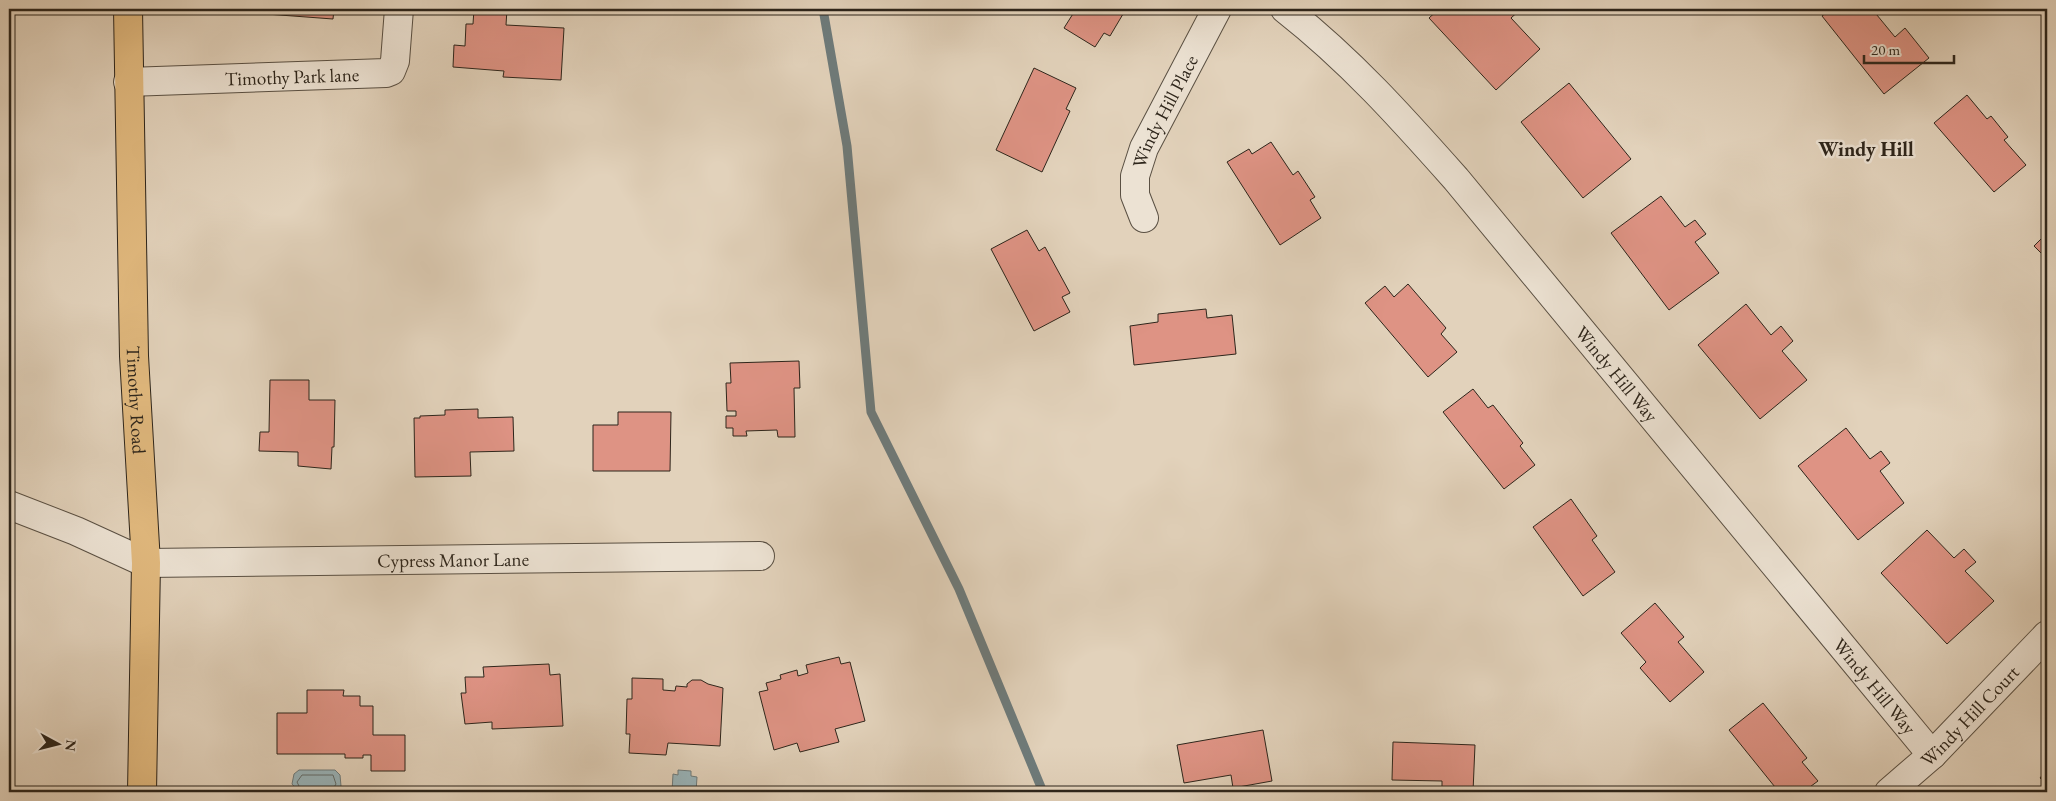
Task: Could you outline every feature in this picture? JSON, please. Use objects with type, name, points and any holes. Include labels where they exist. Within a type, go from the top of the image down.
[{"type":"main road","name":"Timothy Road","points":[[128,9],[134,356],[146,563],[142,792]]},
{"type":"street","name":"Timothy Park lane","points":[[128,82],[386,73],[394,66],[399,9]]},
{"type":"street","name":"Windy Hill Place","points":[[1144,218],[1134,195],[1135,176],[1144,148],[1217,9]]},
{"type":"street","name":"Windy Hill Way","points":[[1285,9],[1354,68],[1397,112],[1456,179],[1932,755]]},
{"type":"street","points":[[9,505],[146,563]]},
{"type":"street","name":"Cypress Manor Lane","points":[[146,563],[760,556]]},
{"type":"street","name":"Windy Hill Court","points":[[1889,792],[1932,755],[2047,635]]},
{"type":"water","points":[[299,770],[335,770],[340,775],[341,786],[335,791],[298,791],[292,784],[294,774]]},
{"type":"water","points":[[678,770],[691,771],[691,776],[697,777],[696,792],[672,792],[673,774],[678,775]]},
{"type":"building","points":[[213,9],[334,9],[333,19]]},
{"type":"building","points":[[474,9],[507,9],[506,25],[564,28],[561,80],[503,77],[504,71],[453,67],[454,45],[465,46],[466,24],[473,24]]},
{"type":"building","points":[[1076,9],[1126,9],[1110,36],[1104,33],[1095,47],[1064,28]]},
{"type":"building","points":[[1439,9],[1521,9],[1511,18],[1540,49],[1496,90],[1429,18]]},
{"type":"building","points":[[1831,9],[1872,9],[1895,37],[1905,28],[1929,58],[1884,94],[1822,16]]},
{"type":"building","points":[[1034,68],[1076,88],[1066,109],[1070,111],[1042,172],[996,150]]},
{"type":"building","points":[[1569,83],[1631,159],[1583,198],[1521,122]]},
{"type":"building","points":[[1967,95],[1987,119],[1991,116],[2008,137],[2004,140],[2026,165],[1994,192],[1934,123]]},
{"type":"building","points":[[1271,142],[1293,175],[1298,171],[1315,197],[1310,200],[1321,218],[1280,245],[1227,162],[1249,149],[1252,154]]},
{"type":"building","points":[[1661,196],[1685,227],[1695,220],[1706,234],[1695,242],[1719,273],[1669,310],[1611,233]]},
{"type":"building","points":[[1027,230],[1039,251],[1045,247],[1070,293],[1062,297],[1070,312],[1034,331],[991,249]]},
{"type":"building","points":[[2047,233],[2047,259],[2034,246]]},
{"type":"building","points":[[1408,284],[1446,328],[1441,334],[1457,352],[1428,377],[1365,303],[1385,286],[1394,297]]},
{"type":"building","points":[[1746,304],[1771,335],[1781,326],[1793,341],[1782,351],[1807,380],[1760,419],[1698,345]]},
{"type":"building","points":[[1206,309],[1207,318],[1232,315],[1236,354],[1134,365],[1130,326],[1158,322],[1158,314]]},
{"type":"building","points":[[799,361],[800,388],[794,388],[795,437],[778,437],[777,430],[746,431],[747,436],[733,436],[733,428],[726,428],[726,416],[736,416],[736,411],[727,411],[726,383],[731,383],[730,363]]},
{"type":"building","points":[[270,380],[309,380],[309,400],[335,400],[334,447],[332,447],[331,469],[298,466],[298,452],[259,451],[260,432],[269,432]]},
{"type":"building","points":[[1473,389],[1488,408],[1493,405],[1523,443],[1520,446],[1535,465],[1504,489],[1443,412]]},
{"type":"building","points":[[478,409],[478,418],[513,417],[514,451],[470,452],[471,476],[415,477],[414,418],[445,415],[445,410]]},
{"type":"building","points":[[618,412],[671,412],[670,471],[593,471],[593,425],[618,425]]},
{"type":"building","points":[[1846,428],[1870,459],[1881,451],[1890,463],[1880,471],[1904,503],[1858,540],[1798,466]]},
{"type":"building","points":[[1571,499],[1597,536],[1592,540],[1615,572],[1583,596],[1533,527]]},
{"type":"building","points":[[1927,530],[1954,558],[1964,549],[1976,562],[1965,571],[1994,601],[1947,644],[1881,573]]},
{"type":"building","points":[[1655,603],[1684,637],[1678,642],[1704,672],[1670,702],[1640,668],[1646,662],[1621,633]]},
{"type":"building","points":[[839,657],[841,664],[850,662],[865,721],[835,729],[839,742],[800,752],[797,743],[774,750],[759,692],[768,690],[766,683],[781,679],[780,675],[797,670],[798,676],[808,673],[806,665]]},
{"type":"building","points":[[549,664],[550,675],[560,674],[563,726],[492,729],[492,722],[465,724],[461,693],[466,693],[465,677],[484,677],[483,667]]},
{"type":"building","points":[[632,678],[663,679],[663,690],[675,691],[676,686],[687,687],[687,684],[692,680],[701,680],[723,688],[720,746],[668,743],[666,755],[629,753],[630,734],[626,734],[627,699],[632,699]]},
{"type":"building","points":[[307,690],[344,690],[343,696],[360,696],[360,706],[373,706],[373,735],[405,735],[405,771],[371,771],[371,755],[363,755],[363,758],[345,758],[345,754],[277,754],[277,713],[307,713]]},
{"type":"building","points":[[1763,703],[1807,758],[1802,762],[1818,781],[1803,792],[1779,792],[1729,730]]},
{"type":"building","points":[[1263,730],[1272,781],[1233,788],[1231,775],[1184,783],[1177,745]]},
{"type":"building","points":[[1393,742],[1475,745],[1473,792],[1442,792],[1442,781],[1392,780]]},
{"type":"building","points":[[2047,769],[2047,784],[2040,778]]},
{"type":"waterway","points":[[823,9],[847,146],[871,412],[959,589],[1043,792]]},
{"type":"district","name":"Windy Hill","points":[[1866,149]]}]
